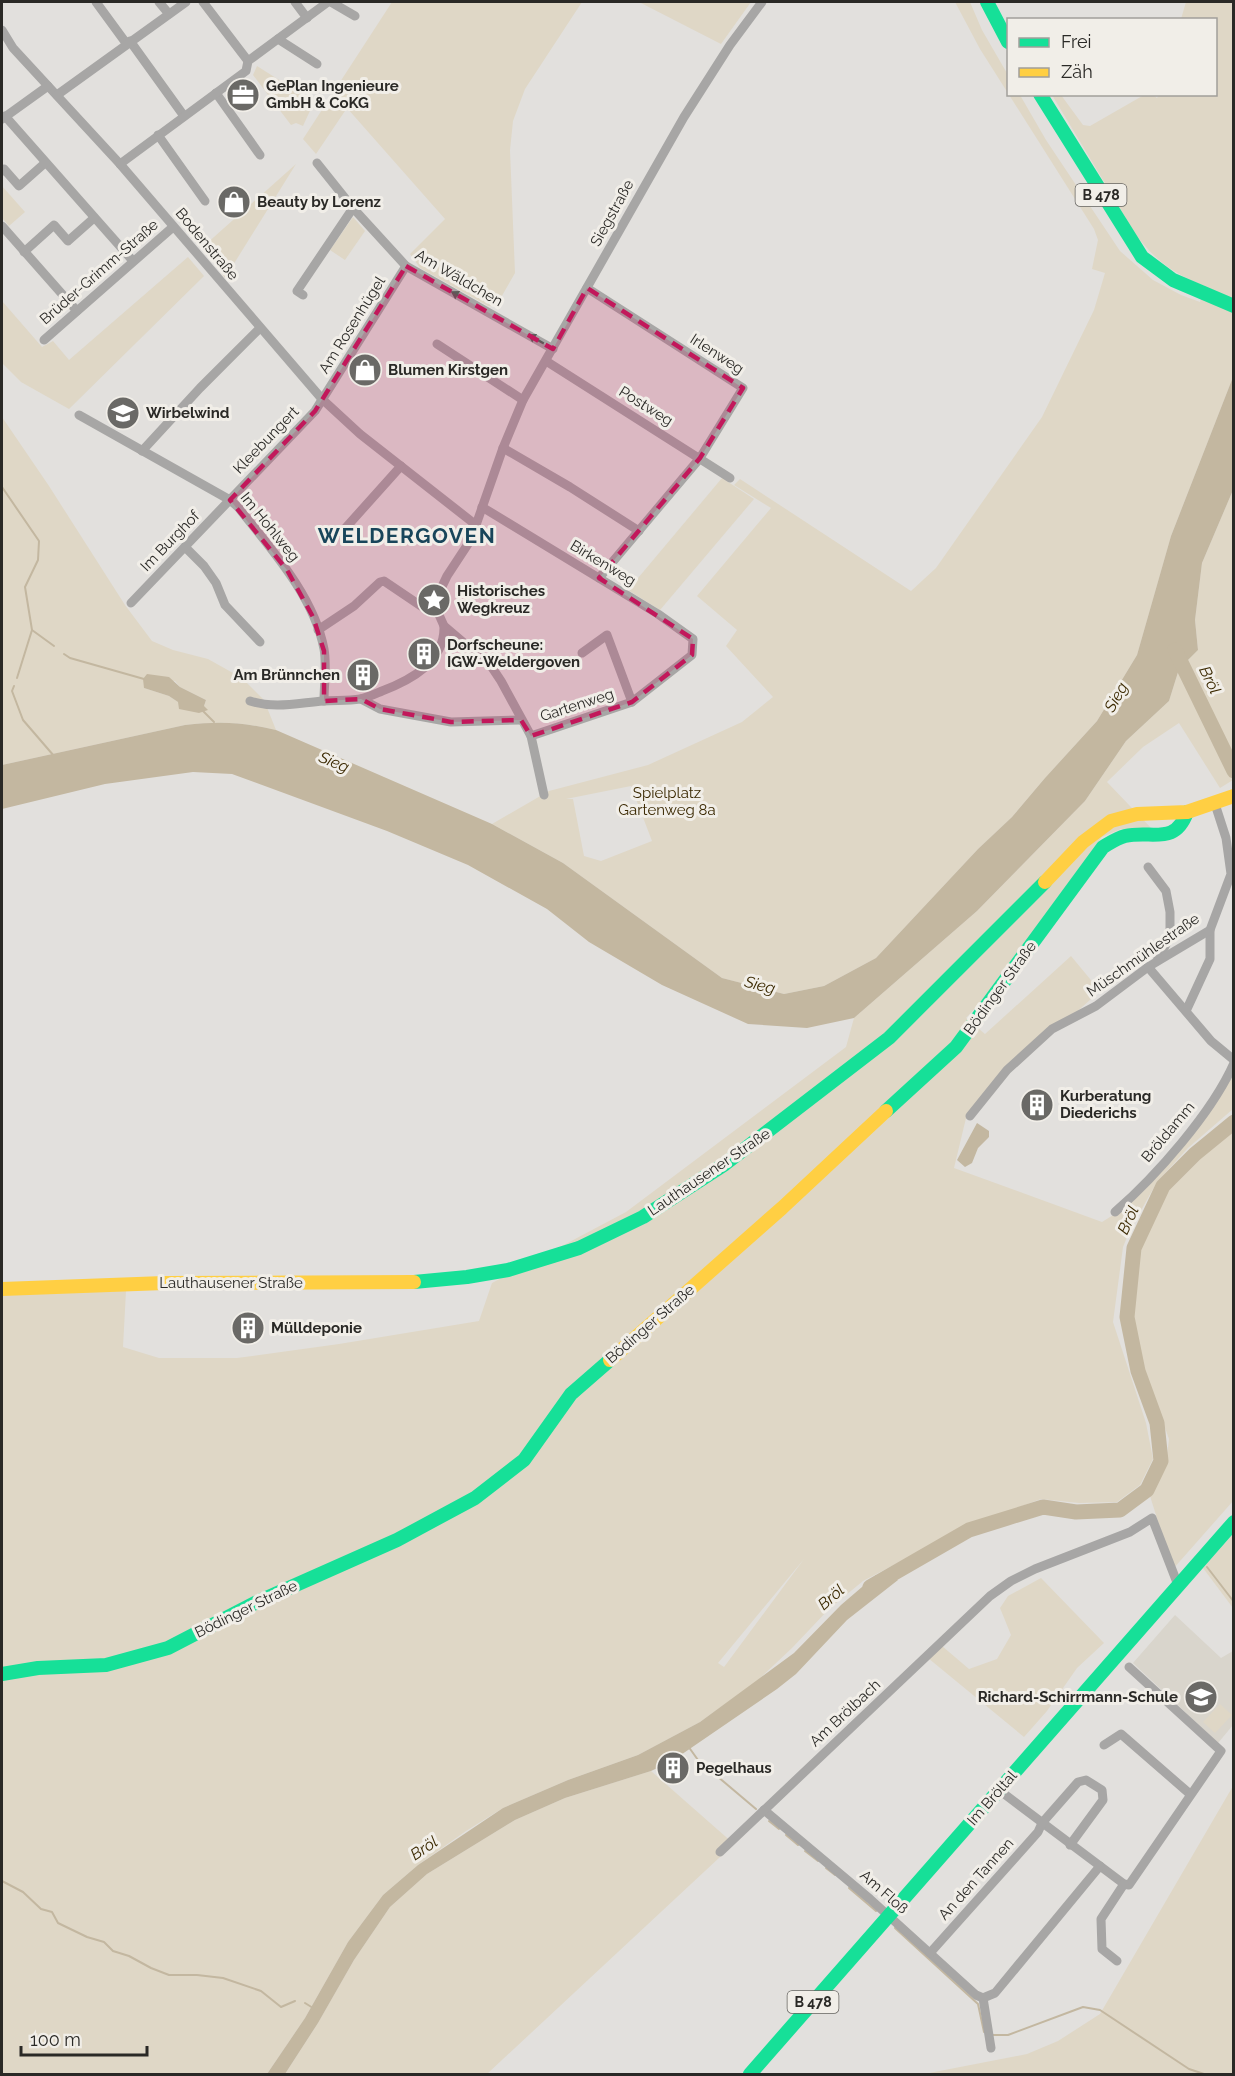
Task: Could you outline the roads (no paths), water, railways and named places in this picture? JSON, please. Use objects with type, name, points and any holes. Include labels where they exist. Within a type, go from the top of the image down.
[{"type":"street","points":[[96,2],[184,116]]},
{"type":"street","points":[[159,2],[169,14]]},
{"type":"street","points":[[57,95],[186,2]]},
{"type":"street","points":[[203,2],[248,61]]},
{"type":"street","points":[[295,2],[307,18]]},
{"type":"street","points":[[120,164],[246,71],[248,61],[330,2],[355,16]]},
{"type":"street","name":"Siegstraße","points":[[436,608],[447,576],[468,544],[476,525],[503,448],[523,400],[684,117],[730,45],[762,2]]},
{"type":"street","points":[[987,2],[1007,40]]},
{"type":"street","name":"Bodenstraße","points":[[2,30],[13,48],[120,164],[322,399],[360,434],[476,525]]},
{"type":"street","points":[[278,39],[317,64]]},
{"type":"street","points":[[48,86],[3,118],[133,261]]},
{"type":"street","points":[[216,93],[260,155]]},
{"type":"street","name":"B 478","points":[[1041,96],[1135,249],[1158,272],[1186,287],[1233,306]]},
{"type":"street","points":[[158,135],[205,201]]},
{"type":"street","points":[[2,171],[4,169],[19,186],[45,163]]},
{"type":"street","name":"Am Wäldchen","points":[[317,163],[353,208],[406,266],[553,349]]},
{"type":"street","points":[[303,295],[297,291],[353,208]]},
{"type":"street","points":[[24,252],[54,225],[68,242],[94,218]]},
{"type":"street","points":[[2,226],[77,311]]},
{"type":"street","name":"Brüder-Grimm-Straße","points":[[44,340],[173,227]]},
{"type":"street","name":"Am Rosenhügel","points":[[322,399],[406,266]]},
{"type":"street","name":"Irlenweg","points":[[587,288],[743,388],[700,458],[599,578]]},
{"type":"street","points":[[142,451],[260,328]]},
{"type":"street","points":[[437,344],[523,400]]},
{"type":"street","name":"Postweg","points":[[546,361],[730,478]]},
{"type":"street","name":"Kleebungert","points":[[230,500],[315,411],[322,399]]},
{"type":"street","name":"Im Hohlweg","points":[[79,415],[230,500],[238,507],[287,570],[313,616],[324,651],[324,700]]},
{"type":"street","points":[[503,448],[639,531]]},
{"type":"street","points":[[341,533],[401,466]]},
{"type":"street","name":"Im Burghof","points":[[131,603],[230,500]]},
{"type":"street","name":"Birkenweg","points":[[482,507],[658,614],[693,639],[692,655]]},
{"type":"street","points":[[185,547],[204,566],[216,583],[225,605],[260,642]]},
{"type":"street","points":[[250,701],[272,706],[324,700],[361,699],[412,678],[441,647],[444,639],[444,626],[436,608],[422,606],[384,581],[354,606],[318,630]]},
{"type":"street","points":[[444,626],[491,666],[513,702],[531,736],[544,795]]},
{"type":"street","name":"Gartenweg","points":[[582,654],[607,635],[632,702]]},
{"type":"street","name":"Gartenweg","points":[[531,736],[632,702],[692,655]]},
{"type":"street","points":[[361,699],[380,709],[451,722],[521,720]]},
{"type":"street","name":"Lauthausener Straße","points":[[2,1288],[164,1283],[422,1282],[467,1278],[508,1270],[579,1248],[643,1217],[706,1177],[816,1096],[880,1045],[1013,916],[1083,842],[1111,821],[1137,814],[1187,812],[1223,800]]},
{"type":"street","name":"Müschmühlestraße","points":[[970,1116],[1007,1070],[1052,1029],[1096,1006],[1148,966],[1210,930],[1232,876],[1223,800]]},
{"type":"street","name":"Bödinger Straße","points":[[2,1674],[38,1668],[106,1665],[168,1648],[255,1603],[397,1540],[475,1498],[524,1460],[571,1394],[790,1200],[956,1047],[1103,847],[1124,836],[1170,833],[1179,829],[1185,821],[1187,812]]},
{"type":"street","points":[[1148,867],[1166,891],[1170,912],[1170,937],[1157,961]]},
{"type":"street","points":[[1186,1011],[1210,959],[1210,930]]},
{"type":"street","points":[[1148,966],[1211,1041],[1233,1061]]},
{"type":"street","name":"Bröldamm","points":[[1115,1212],[1130,1199],[1184,1139],[1208,1106],[1233,1061]]},
{"type":"street","name":"Am Brölbach","points":[[720,1852],[990,1596],[1011,1581],[1035,1569],[1130,1532],[1152,1518],[1178,1585]]},
{"type":"street","name":"Im Bröltal","points":[[750,2074],[1233,1522]]},
{"type":"street","points":[[999,1790],[1124,1884],[1129,1885],[1134,1881],[1190,1794],[1221,1751],[1129,1667]]},
{"type":"street","points":[[1104,1745],[1121,1734],[1190,1794]]},
{"type":"street","name":"An den Tannen","points":[[930,1953],[1038,1832],[1042,1823],[1078,1782],[1086,1780],[1102,1790],[1103,1800],[1070,1845]]},
{"type":"street","name":"Am Floß","points":[[764,1810],[889,1916],[976,1995],[983,1998]]},
{"type":"street","points":[[991,2047],[983,1998],[995,1993],[1100,1866]]},
{"type":"street","points":[[1117,1961],[1101,1949],[1101,1919],[1124,1884]]},
{"type":"water","name":"Sieg","points":[[1233,377],[1233,490],[1202,563],[1195,620],[1198,650],[1179,669],[1169,701],[1126,741],[1085,801],[977,911],[854,1018],[807,1028],[748,1024],[662,985],[589,942],[547,909],[468,865],[387,831],[232,774],[193,772],[105,784],[2,809],[2,765],[185,725],[231,723],[264,727],[276,730],[492,824],[563,863],[722,978],[784,994],[824,986],[876,958],[978,849],[1012,817],[1097,721],[1137,655],[1171,536]]},
{"type":"water","points":[[147,674],[169,677],[180,687],[206,700],[204,706],[208,710],[199,713],[179,709],[178,702],[169,696],[144,688],[143,679]]},
{"type":"water","points":[[977,1123],[989,1131],[989,1137],[978,1148],[972,1163],[965,1167],[957,1160]]},
{"type":"water","points":[[876,1575],[898,1580],[847,1620],[796,1674],[672,1761],[651,1771],[565,1798],[515,1820],[427,1874],[390,1907],[354,1960],[318,2023],[285,2074],[267,2074],[305,2018],[348,1942],[383,1895],[418,1865],[503,1808],[568,1780],[638,1755],[700,1722],[794,1653],[841,1605]]},
{"type":"waterway","points":[[2,487],[39,541],[38,560],[25,587],[32,630],[54,646]]},
{"type":"waterway","points":[[17,678],[32,630]]},
{"type":"waterway","name":"Bröl","points":[[1175,650],[1234,771]]},
{"type":"waterway","points":[[64,654],[70,658],[144,679]]},
{"type":"waterway","points":[[14,686],[12,691],[23,720],[54,756]]},
{"type":"waterway","points":[[203,711],[214,722]]},
{"type":"waterway","name":"Bröl","points":[[870,1587],[969,1530],[1043,1507],[1076,1512],[1120,1510],[1147,1490],[1161,1461],[1157,1423],[1138,1371],[1127,1317],[1134,1248],[1163,1186],[1195,1154],[1234,1122]]},
{"type":"waterway","points":[[1207,1567],[1234,1602]]},
{"type":"waterway","points":[[688,1746],[698,1760],[756,1809]]},
{"type":"waterway","points":[[769,1821],[779,1829]]},
{"type":"waterway","points":[[786,1835],[798,1845]]},
{"type":"waterway","points":[[805,1851],[818,1861]]},
{"type":"waterway","points":[[826,1868],[835,1875]]},
{"type":"waterway","points":[[2,1881],[23,1892],[41,1909],[52,1912],[58,1923],[87,1937],[104,1942],[113,1951],[129,1956],[151,1968],[169,1975],[223,1978],[261,1991],[281,2007],[295,2001]]},
{"type":"waterway","points":[[849,1888],[876,1911]]},
{"type":"waterway","points":[[895,1928],[978,2004],[984,2032]]},
{"type":"waterway","points":[[305,2003],[313,2008]]},
{"type":"waterway","points":[[993,2035],[1008,2035],[1083,2007],[1100,2010],[1189,2069],[1204,2074]]},
{"type":"place","name":"GePlan Ingenieure GmbH & CoKG","points":[[243,95]]},
{"type":"place","name":"Beauty by Lorenz","points":[[234,202]]},
{"type":"place","name":"Blumen Kirstgen","points":[[365,370]]},
{"type":"place","name":"Wirbelwind","points":[[123,413]]},
{"type":"place","name":"Historisches Wegkreuz","points":[[434,600]]},
{"type":"place","name":"Dorfscheune: IGW-Weldergoven","points":[[424,654]]},
{"type":"place","name":"Am Brünnchen","points":[[363,675]]},
{"type":"place","name":"Kurberatung Diederichs","points":[[1037,1105]]},
{"type":"place","name":"Mülldeponie","points":[[248,1328]]},
{"type":"place","name":"Richard-Schirrmann-Schule","points":[[1201,1697]]},
{"type":"place","name":"Pegelhaus","points":[[673,1768]]},
{"type":"district","name":"WELDERGOVEN","points":[[407,535]]},
{"type":"park label","name":"Spielplatz Gartenweg 8a","points":[[667,802]]}]
